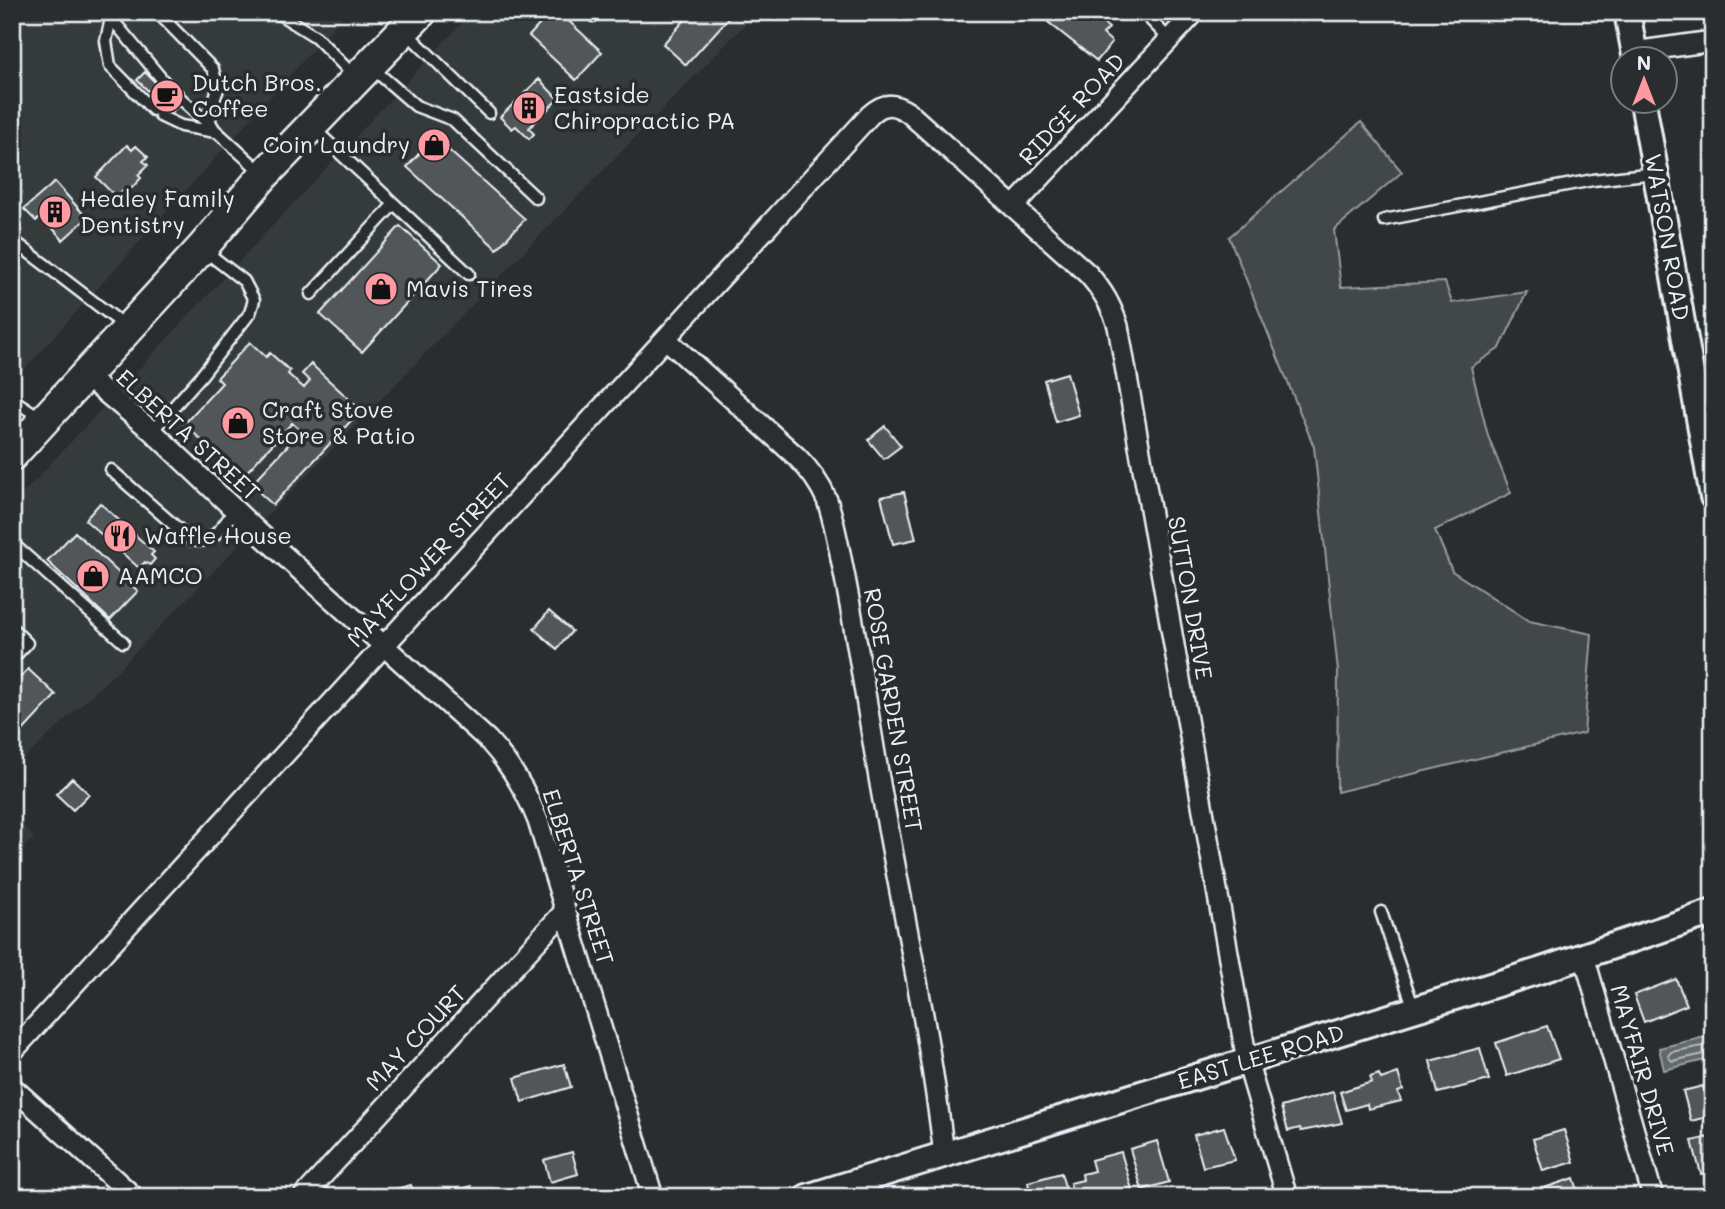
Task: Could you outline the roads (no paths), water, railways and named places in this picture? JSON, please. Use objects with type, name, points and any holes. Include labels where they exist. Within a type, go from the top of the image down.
[{"type":"main road","points":[[14,451],[202,248],[264,175],[412,21]]},
{"type":"street","name":"RIDGE ROAD","points":[[1013,207],[1195,12]]},
{"type":"street","points":[[1627,12],[1633,46]]},
{"type":"street","points":[[1680,47],[1713,41]]},
{"type":"street","name":"SUTTON DRIVE","points":[[886,104],[895,105],[909,113],[1088,274],[1110,303],[1118,326],[1247,1060],[1287,1197]]},
{"type":"street","name":"MAYFLOWER STREET","points":[[12,1052],[870,115],[886,104]]},
{"type":"street","name":"WATSON ROAD","points":[[1646,116],[1713,497]]},
{"type":"street","name":"ROSE GARDEN STREET","points":[[666,339],[810,470],[826,497],[832,514],[910,937],[937,1092],[944,1155]]},
{"type":"street","name":"ELBERTA STREET","points":[[84,376],[152,431],[488,740],[515,773],[538,821],[653,1197]]},
{"type":"street","name":"MAY COURT","points":[[303,1197],[564,912]]},
{"type":"street","name":"EAST LEE ROAD","points":[[807,1197],[1711,919]]},
{"type":"street","name":"MAYFAIR DRIVE","points":[[1584,956],[1653,1197]]},
{"type":"street","points":[[12,1087],[134,1197]]},
{"type":"lane","points":[[157,12],[214,69],[218,89],[210,122],[216,132]]},
{"type":"lane","points":[[276,12],[416,106],[453,120],[536,198]]},
{"type":"lane","points":[[1143,12],[1170,40]]},
{"type":"lane","points":[[115,15],[106,41],[110,66],[156,113],[181,126],[216,132]]},
{"type":"lane","points":[[115,15],[175,94],[264,175]]},
{"type":"lane","points":[[412,21],[489,113]]},
{"type":"lane","points":[[312,127],[469,274]]},
{"type":"lane","points":[[1384,219],[1593,180],[1656,173]]},
{"type":"lane","points":[[311,294],[394,204]]},
{"type":"lane","points":[[12,248],[18,244],[128,328]]},
{"type":"lane","points":[[152,431],[201,376],[250,313],[254,300],[244,281],[202,248]]},
{"type":"lane","points":[[12,399],[44,420]]},
{"type":"lane","points":[[111,470],[191,540],[210,540],[235,510]]},
{"type":"lane","points":[[12,543],[123,642]]},
{"type":"lane","points":[[12,628],[27,643],[12,659]]},
{"type":"lane","points":[[1381,912],[1415,1009]]},
{"type":"water","points":[[1709,1036],[1713,1058],[1664,1070],[1659,1048]]},
{"type":"place","name":"Dutch Bros. Coffee","points":[[167,96]]},
{"type":"place","name":"Eastside Chiropractic PA","points":[[529,108]]},
{"type":"place","name":"Coin Laundry","points":[[434,145]]},
{"type":"place","name":"Healey Family Dentistry","points":[[55,212]]},
{"type":"place","name":"Mavis Tires","points":[[381,289]]},
{"type":"place","name":"Craft Stove Store & Patio","points":[[238,423]]},
{"type":"place","name":"Waffle House","points":[[120,536]]},
{"type":"place","name":"AAMCO","points":[[93,576]]}]
